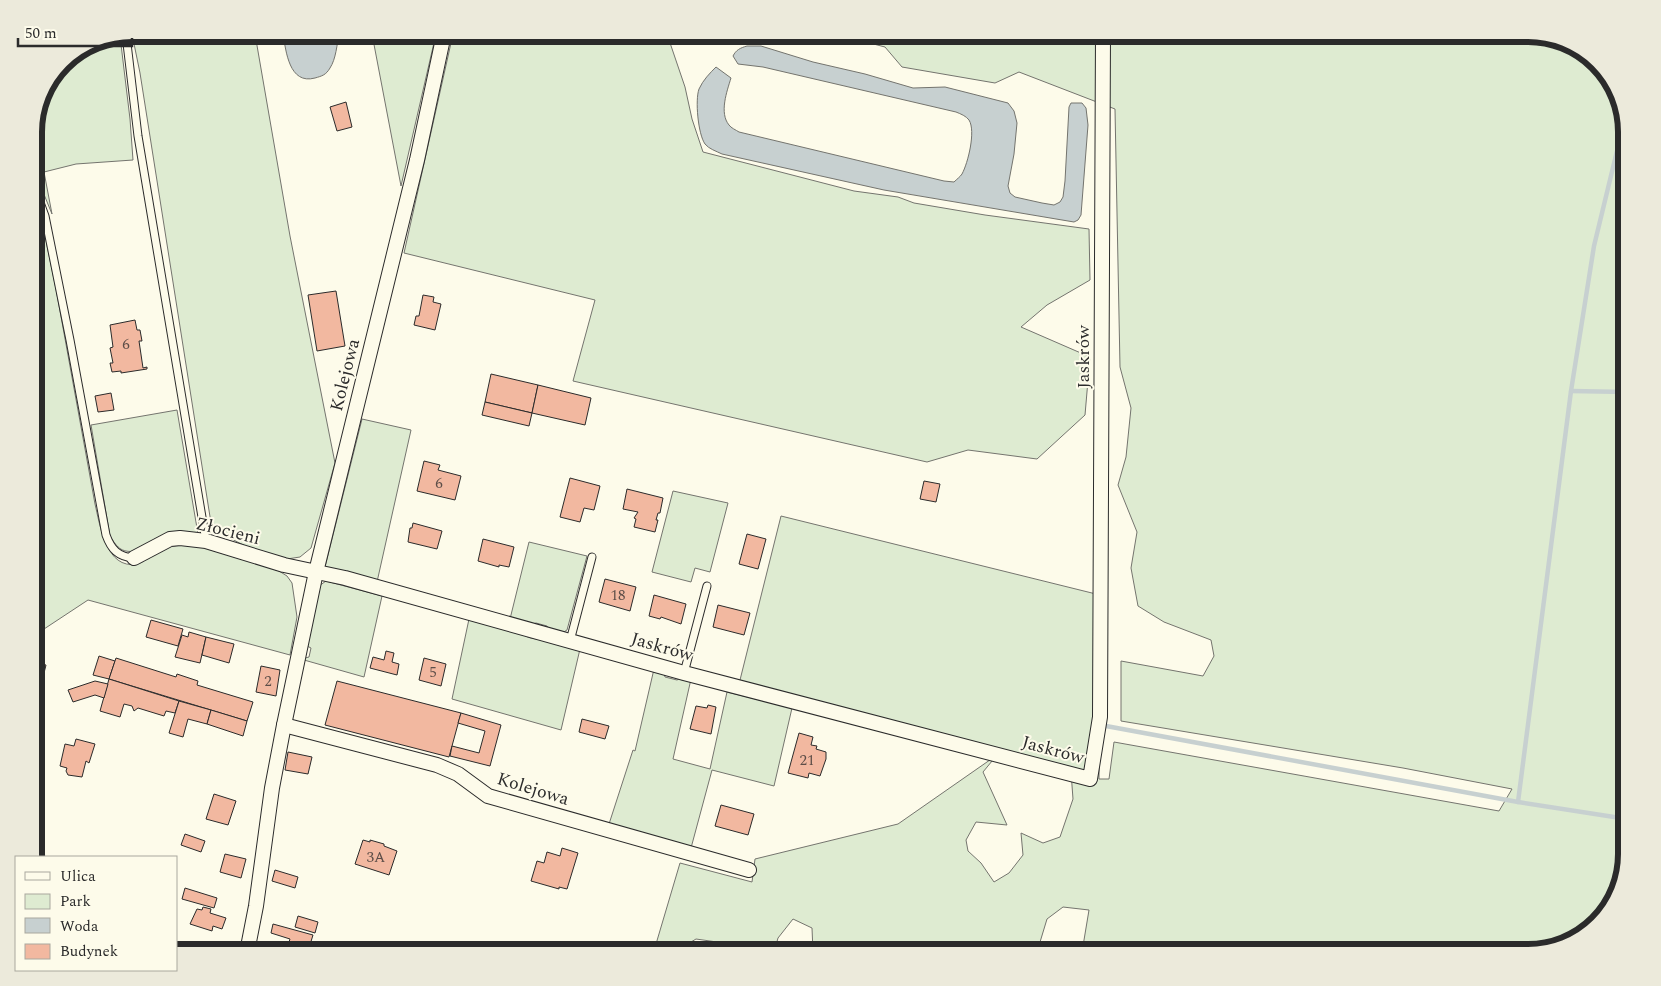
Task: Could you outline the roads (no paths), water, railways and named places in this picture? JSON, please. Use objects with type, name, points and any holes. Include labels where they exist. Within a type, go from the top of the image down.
[{"type":"street","name":"Kolejowa","points":[[249,944],[256,906],[272,788],[316,572],[414,170],[442,42]]},
{"type":"street","name":"Jaskrów","points":[[316,572],[345,578],[684,673],[1090,779],[1100,717],[1103,42]]},
{"type":"street","name":"Złocieni","points":[[134,558],[170,539],[180,538],[206,541],[284,565],[316,572]]},
{"type":"street","name":"Kolejowa","points":[[284,724],[437,765],[458,774],[488,796],[749,870]]},
{"type":"lane","points":[[127,43],[138,136],[206,541]]},
{"type":"lane","points":[[43,211],[70,340],[106,535],[113,550],[126,558],[134,558]]},
{"type":"lane","points":[[570,641],[592,556]]},
{"type":"lane","points":[[684,673],[706,586]]},
{"type":"water","points":[[285,42],[338,42],[334,60],[330,68],[322,76],[315,78],[306,79],[294,72]]},
{"type":"water","points":[[747,46],[761,46],[813,62],[913,88],[945,87],[1008,103],[1014,111],[1017,123],[1008,186],[1010,193],[1015,197],[1042,203],[1054,205],[1060,202],[1063,197],[1069,107],[1071,103],[1082,103],[1086,108],[1088,125],[1081,215],[1074,222],[884,190],[722,154],[713,150],[705,144],[703,139],[699,125],[697,101],[699,89],[716,67],[731,78],[724,108],[726,120],[730,126],[739,132],[944,181],[954,182],[962,174],[967,162],[972,132],[969,120],[963,115],[763,67],[738,64],[733,56],[735,52]]},
{"type":"waterway","points":[[1518,802],[1571,391],[1594,246],[1618,147]]},
{"type":"waterway","points":[[1571,391],[1618,392]]},
{"type":"waterway","points":[[1106,726],[1518,802],[1618,818]]}]
